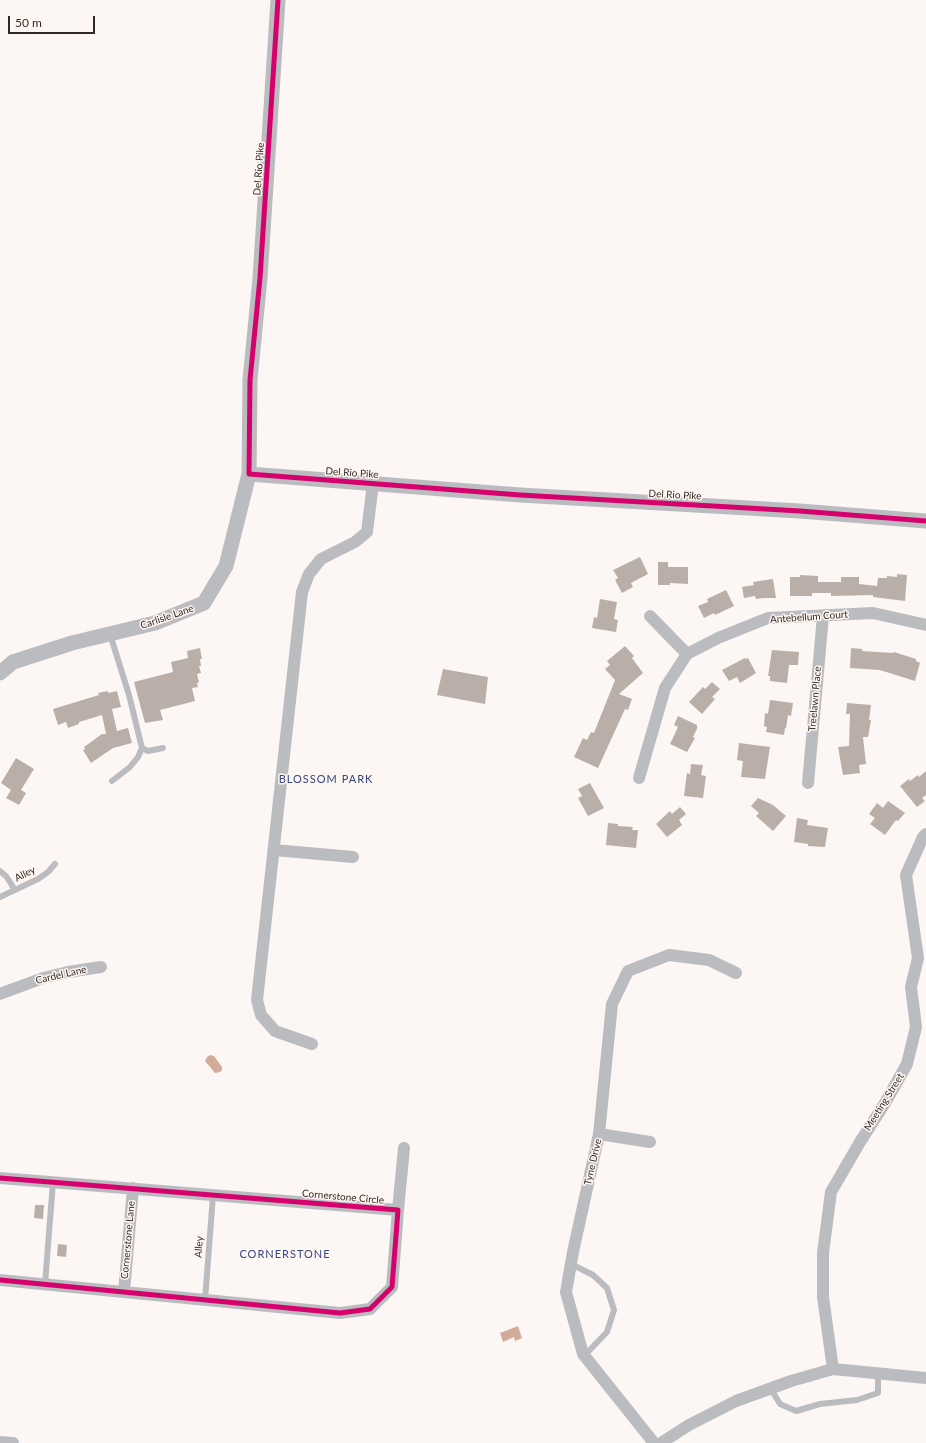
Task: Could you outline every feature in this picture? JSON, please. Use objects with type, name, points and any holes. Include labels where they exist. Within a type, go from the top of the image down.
[{"type":"street","name":"Del Rio Pike","points":[[279,0],[260,278],[250,380],[248,474],[520,495],[800,511],[926,521]]},
{"type":"street","name":"Carlisle Lane","points":[[0,673],[13,662],[72,643],[155,623],[204,603],[226,566],[248,474]]},
{"type":"street","points":[[312,1044],[275,1031],[261,1015],[257,1000],[302,592],[309,574],[321,559],[355,542],[367,532],[373,483]]},
{"type":"street","name":"Antebellum Court","points":[[639,778],[665,688],[687,654],[718,638],[768,618],[873,612],[926,625]]},
{"type":"street","points":[[650,616],[687,654]]},
{"type":"street","name":"Treelawn Place","points":[[808,783],[823,616]]},
{"type":"street","name":"Meeting Street","points":[[833,1369],[823,1297],[823,1253],[831,1192],[908,1064],[916,1027],[911,987],[918,958],[906,875],[923,836],[926,834]]},
{"type":"street","points":[[274,850],[353,856]]},
{"type":"street","name":"Tyne Drive","points":[[654,1443],[584,1356],[566,1292],[599,1134],[612,1004],[628,971],[669,955],[709,960],[736,973]]},
{"type":"street","name":"Cardel Lane","points":[[0,994],[42,978],[101,967]]},
{"type":"street","points":[[599,1134],[650,1142]]},
{"type":"street","name":"Cornerstone Circle","points":[[0,1280],[340,1313],[370,1309],[392,1287],[404,1148]]},
{"type":"street","name":"Cornerstone Circle","points":[[0,1178],[398,1210]]},
{"type":"street","name":"Cornerstone Lane","points":[[124,1292],[132,1188]]},
{"type":"street","points":[[661,1443],[689,1425],[736,1401],[790,1381],[833,1369],[926,1378]]},
{"type":"street","points":[[0,1442],[13,1443]]},
{"type":"lane","points":[[110,634],[129,695],[142,748],[138,757],[130,767],[112,781]]},
{"type":"lane","points":[[142,748],[148,751],[163,748]]},
{"type":"lane","name":"Alley","points":[[0,897],[43,876],[55,864]]},
{"type":"lane","points":[[0,872],[6,876],[15,890]]},
{"type":"lane","points":[[45,1284],[53,1182]]},
{"type":"lane","name":"Alley","points":[[205,1300],[213,1195]]},
{"type":"lane","points":[[571,1264],[593,1275],[607,1288],[614,1310],[607,1332],[584,1356]]},
{"type":"lane","points":[[771,1389],[780,1404],[796,1411],[820,1404],[858,1400],[878,1392],[878,1374]]},
{"type":"shaded area","points":[[210,1055],[214,1056],[222,1067],[220,1072],[215,1073],[205,1061]]},
{"type":"shaded area","points":[[518,1326],[522,1338],[515,1341],[514,1337],[503,1342],[500,1333]]},
{"type":"building","points":[[640,557],[648,574],[631,583],[633,587],[622,593],[615,580],[618,578],[613,570]]},
{"type":"building","points":[[658,562],[668,562],[668,567],[688,567],[688,584],[670,583],[670,585],[658,585]]},
{"type":"building","points":[[897,574],[907,575],[905,601],[873,597],[873,595],[831,596],[831,593],[812,593],[812,596],[790,596],[790,577],[800,577],[800,575],[818,576],[818,582],[841,582],[841,577],[859,577],[859,584],[877,586],[878,578],[887,578],[887,576],[897,577]]},
{"type":"building","points":[[773,579],[776,598],[756,599],[755,596],[744,598],[742,587],[754,585],[753,582]]},
{"type":"building","points":[[726,590],[734,606],[715,615],[714,613],[704,618],[698,606],[708,602],[707,599]]},
{"type":"building","points":[[600,599],[617,602],[614,619],[618,620],[616,632],[592,628],[594,617],[597,618]]},
{"type":"building","points":[[625,646],[634,656],[632,658],[643,673],[619,694],[632,699],[628,710],[625,709],[598,768],[574,757],[583,738],[587,740],[591,732],[594,733],[615,680],[605,669],[610,665],[607,661]]},
{"type":"building","points":[[200,648],[202,659],[200,659],[201,666],[199,666],[201,673],[197,674],[199,682],[197,683],[198,687],[192,688],[195,701],[160,710],[163,720],[145,723],[134,682],[173,672],[171,662],[188,658],[187,651]]},
{"type":"building","points":[[851,648],[862,649],[862,651],[894,652],[916,659],[916,661],[920,663],[915,681],[880,670],[850,668]]},
{"type":"building","points":[[772,650],[799,652],[798,665],[789,665],[787,683],[770,681],[770,676],[768,676]]},
{"type":"building","points":[[745,658],[748,658],[756,673],[740,683],[737,677],[729,681],[722,670]]},
{"type":"building","points":[[443,669],[488,677],[485,704],[437,695]]},
{"type":"building","points":[[712,682],[720,689],[712,697],[715,699],[702,714],[689,702],[703,687],[705,689]]},
{"type":"building","points":[[108,691],[108,693],[117,691],[121,707],[112,709],[117,731],[128,728],[132,743],[113,748],[91,763],[83,750],[85,749],[84,747],[102,734],[106,734],[102,715],[79,722],[79,724],[68,728],[66,722],[58,725],[53,709],[99,695],[98,693]]},
{"type":"building","points":[[770,700],[793,703],[791,716],[788,715],[784,735],[766,732],[767,727],[764,726],[765,713],[768,714]]},
{"type":"building","points":[[847,703],[871,705],[869,720],[871,720],[868,737],[863,737],[866,764],[859,765],[860,773],[843,775],[838,747],[849,746],[850,714],[846,714]]},
{"type":"building","points":[[678,716],[697,725],[697,729],[693,737],[695,738],[687,752],[670,744],[678,727],[674,725]]},
{"type":"building","points":[[739,743],[770,747],[765,779],[741,777],[743,761],[737,760]]},
{"type":"building","points":[[16,758],[34,769],[21,790],[26,793],[19,805],[6,798],[11,790],[1,783]]},
{"type":"building","points":[[691,764],[703,765],[701,775],[706,776],[703,798],[684,796],[687,773],[690,774]]},
{"type":"building","points":[[926,771],[926,795],[922,798],[925,801],[917,807],[900,786],[909,779],[910,781],[918,775],[919,777]]},
{"type":"building","points":[[590,783],[604,808],[588,816],[578,798],[582,796],[578,789]]},
{"type":"building","points":[[758,798],[773,805],[786,816],[773,831],[756,816],[759,813],[751,806]]},
{"type":"building","points":[[888,801],[905,813],[898,821],[896,820],[885,835],[870,824],[875,818],[869,814],[877,803],[883,808]]},
{"type":"building","points":[[680,807],[686,814],[679,820],[682,825],[667,837],[656,824],[670,811],[672,814]]},
{"type":"building","points":[[797,818],[808,820],[807,825],[828,828],[825,847],[808,846],[808,844],[794,842]]},
{"type":"building","points":[[608,823],[618,824],[618,826],[633,827],[632,830],[638,830],[636,848],[606,845]]},
{"type":"building","points":[[35,1205],[44,1205],[43,1219],[34,1218]]},
{"type":"building","points":[[58,1244],[67,1245],[66,1257],[57,1256]]},
{"type":"cycle path","points":[[278,0],[260,278],[250,380],[249,474],[520,495],[800,511],[926,521]]},
{"type":"cycle path","points":[[0,1178],[398,1210],[392,1287],[370,1309],[340,1313],[0,1280]]},
{"type":"district","name":"BLOSSOM PARK","points":[[326,779]]},
{"type":"district","name":"CORNERSTONE","points":[[285,1254]]}]
